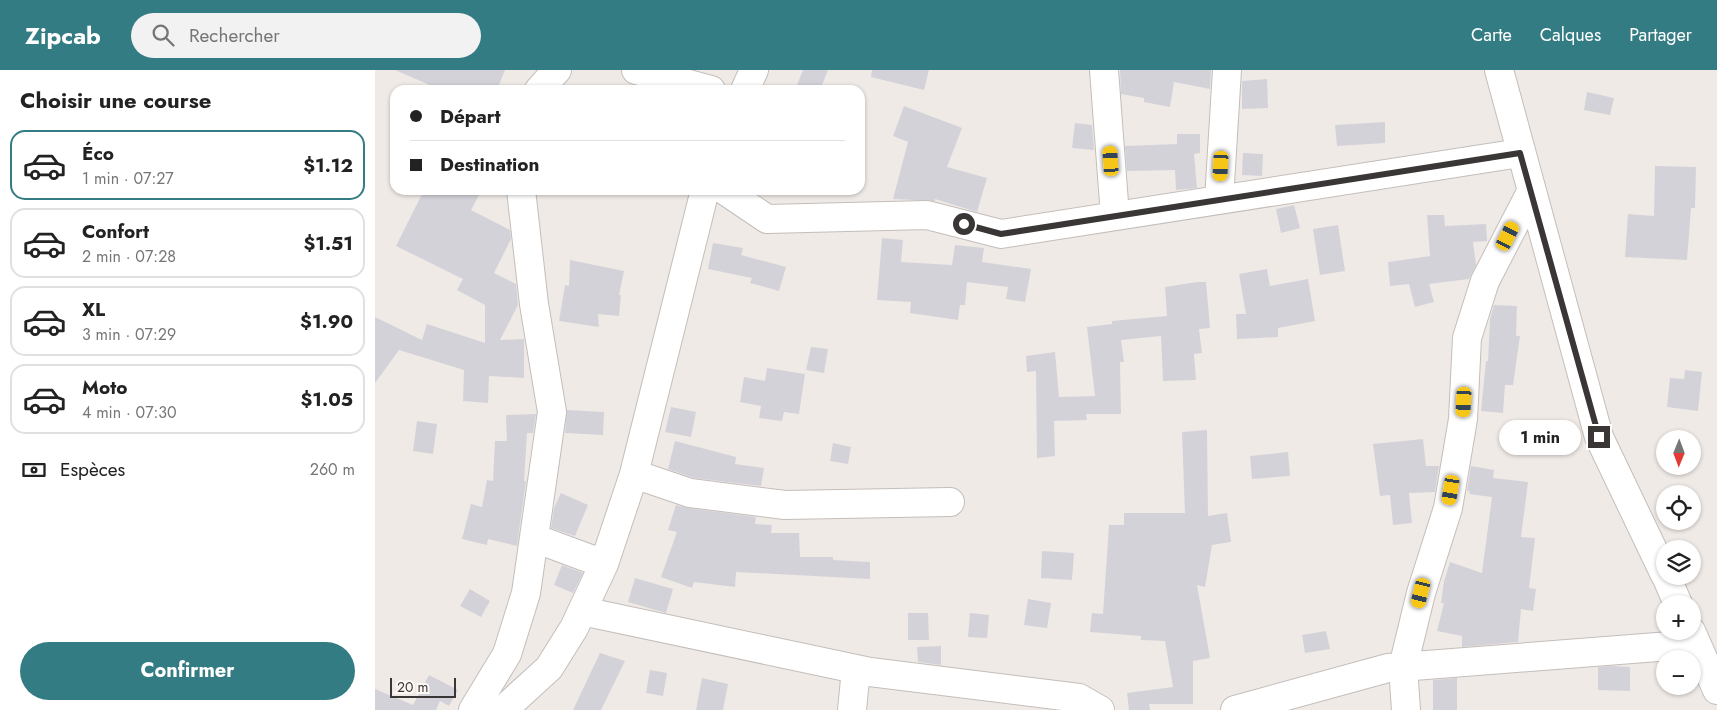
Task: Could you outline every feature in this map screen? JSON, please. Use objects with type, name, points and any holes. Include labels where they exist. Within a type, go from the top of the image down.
[{"type":"street","points":[[544,85],[557,70]]},
{"type":"street","points":[[636,70],[692,85]]},
{"type":"street","points":[[747,85],[754,70]]},
{"type":"street","points":[[1104,70],[1115,216]]},
{"type":"street","points":[[1219,200],[1227,70]]},
{"type":"street","points":[[1499,70],[1520,153],[1599,437],[1656,557]]},
{"type":"street","points":[[731,195],[767,219],[927,215],[1001,234],[1520,153]]},
{"type":"street","points":[[1406,710],[1403,667],[1421,593],[1448,508],[1463,418],[1467,338],[1485,281],[1531,192]]},
{"type":"street","points":[[473,710],[507,654],[526,593],[552,412],[533,304],[522,195]]},
{"type":"street","points":[[503,710],[549,668],[574,628],[604,564],[634,474],[704,195]]},
{"type":"street","points":[[634,474],[690,493],[785,505],[949,502]]},
{"type":"street","points":[[534,538],[604,564]]},
{"type":"street","points":[[582,611],[856,669],[1079,698],[1101,710]]},
{"type":"street","points":[[1235,710],[1388,668],[1674,640]]},
{"type":"street","points":[[1695,640],[1717,690]]},
{"type":"street","points":[[853,710],[856,669]]},
{"type":"building","points":[[395,70],[505,70],[499,85],[430,85]]},
{"type":"building","points":[[803,70],[828,70],[822,85],[797,85]]},
{"type":"building","points":[[872,70],[929,70],[924,90],[871,77]]},
{"type":"building","points":[[1120,70],[1211,70],[1210,89],[1174,82],[1170,107],[1144,102],[1144,98],[1121,94]]},
{"type":"building","points":[[1267,79],[1268,108],[1242,109],[1242,81]]},
{"type":"building","points":[[1587,92],[1614,98],[1610,115],[1584,110]]},
{"type":"building","points":[[904,106],[962,128],[947,167],[987,178],[977,212],[935,199],[935,201],[893,199],[908,142],[893,136]]},
{"type":"building","points":[[1385,122],[1385,143],[1337,146],[1335,125]]},
{"type":"building","points":[[1075,123],[1092,125],[1094,150],[1072,148]]},
{"type":"building","points":[[1177,134],[1200,134],[1200,153],[1194,154],[1197,188],[1176,190],[1175,170],[1127,171],[1125,146],[1177,144]]},
{"type":"building","points":[[1243,153],[1263,154],[1262,176],[1242,175]]},
{"type":"building","points":[[1655,166],[1696,167],[1695,208],[1691,208],[1687,260],[1625,257],[1628,214],[1654,216]]},
{"type":"building","points":[[422,195],[479,195],[471,210],[510,230],[511,239],[494,273],[516,284],[518,305],[500,340],[524,339],[524,378],[489,376],[488,403],[463,401],[464,370],[399,350],[375,383],[375,317],[422,340],[427,324],[485,343],[485,305],[457,290],[463,279],[396,246]]},
{"type":"building","points":[[1294,205],[1300,228],[1281,233],[1276,209]]},
{"type":"building","points":[[1427,215],[1444,215],[1445,226],[1486,224],[1487,241],[1473,242],[1476,265],[1469,279],[1429,284],[1434,302],[1415,307],[1409,284],[1390,286],[1388,262],[1430,256]]},
{"type":"building","points":[[1338,225],[1345,271],[1320,275],[1313,229]]},
{"type":"building","points":[[882,238],[903,240],[901,262],[952,265],[955,245],[984,248],[982,262],[1031,269],[1025,302],[1006,299],[1008,287],[967,282],[965,305],[960,305],[958,320],[910,313],[911,302],[877,300]]},
{"type":"building","points":[[713,243],[743,248],[741,255],[786,267],[779,291],[750,283],[752,278],[708,269]]},
{"type":"building","points":[[570,260],[624,271],[619,295],[621,295],[619,316],[598,314],[599,327],[559,321],[565,285],[569,286]]},
{"type":"building","points":[[1267,269],[1270,286],[1308,279],[1315,321],[1278,328],[1278,337],[1237,339],[1236,314],[1246,314],[1239,274]]},
{"type":"building","points":[[1206,282],[1210,328],[1199,329],[1202,353],[1194,354],[1196,380],[1163,381],[1161,336],[1121,340],[1124,362],[1120,362],[1121,414],[1086,414],[1087,420],[1054,421],[1055,456],[1037,458],[1036,371],[1027,372],[1026,356],[1055,352],[1059,397],[1095,396],[1087,327],[1112,324],[1112,321],[1167,316],[1165,287]]},
{"type":"building","points":[[1494,305],[1517,306],[1516,336],[1520,336],[1513,385],[1505,385],[1503,413],[1481,411],[1486,361],[1488,361],[1490,319]]},
{"type":"building","points":[[811,347],[828,349],[824,373],[806,370]]},
{"type":"building","points":[[767,368],[805,374],[799,414],[784,412],[782,421],[759,418],[761,406],[740,402],[744,377],[765,381]]},
{"type":"building","points":[[1685,370],[1702,372],[1698,411],[1667,407],[1670,378],[1684,379]]},
{"type":"building","points":[[671,407],[696,412],[691,437],[665,432]]},
{"type":"building","points":[[567,410],[604,412],[603,435],[565,433]]},
{"type":"building","points":[[536,414],[533,433],[527,433],[524,481],[526,481],[517,546],[488,539],[487,545],[462,539],[471,504],[482,507],[487,480],[493,481],[495,441],[507,441],[506,415]]},
{"type":"building","points":[[417,421],[437,424],[433,454],[413,451]]},
{"type":"building","points":[[1207,430],[1208,516],[1227,513],[1231,542],[1212,545],[1205,587],[1197,585],[1210,658],[1193,661],[1193,704],[1149,704],[1150,710],[1129,710],[1127,693],[1173,687],[1165,641],[1141,640],[1141,636],[1090,632],[1092,613],[1103,614],[1109,525],[1124,525],[1124,513],[1185,513],[1182,432]]},
{"type":"building","points":[[1423,439],[1426,466],[1439,466],[1435,492],[1409,493],[1412,523],[1393,525],[1390,495],[1380,496],[1373,444]]},
{"type":"building","points":[[675,441],[736,457],[735,464],[764,468],[761,486],[694,478],[668,469]]},
{"type":"building","points":[[833,443],[851,447],[848,464],[830,461]]},
{"type":"building","points":[[1288,452],[1290,476],[1252,479],[1250,456]]},
{"type":"building","points":[[1471,466],[1494,470],[1493,478],[1528,482],[1521,537],[1535,538],[1529,588],[1536,589],[1533,611],[1521,609],[1518,642],[1462,647],[1462,636],[1437,631],[1444,603],[1441,603],[1444,581],[1450,562],[1482,573],[1492,497],[1469,494],[1470,491],[1467,491]]},
{"type":"building","points":[[561,493],[588,505],[575,536],[551,528],[554,508]]},
{"type":"building","points":[[676,505],[756,517],[755,524],[772,525],[771,533],[799,533],[800,557],[833,557],[833,560],[870,562],[870,579],[736,572],[735,587],[694,582],[692,588],[661,577],[677,532],[668,530]]},
{"type":"building","points":[[1042,551],[1074,553],[1072,580],[1041,578]]},
{"type":"building","points":[[562,565],[583,573],[573,593],[554,585]]},
{"type":"building","points":[[635,578],[673,589],[666,613],[628,602]]},
{"type":"building","points":[[470,589],[490,601],[481,617],[460,606]]},
{"type":"building","points":[[1028,599],[1051,603],[1047,628],[1024,625]]},
{"type":"building","points":[[908,613],[928,613],[929,640],[908,640]]},
{"type":"building","points":[[970,613],[989,615],[987,638],[968,637]]},
{"type":"building","points":[[1326,631],[1330,649],[1305,653],[1302,635]]},
{"type":"building","points":[[941,646],[941,665],[918,662],[917,647]]},
{"type":"building","points":[[600,653],[625,661],[601,710],[573,710]]},
{"type":"building","points":[[1598,667],[1630,667],[1630,691],[1598,690]]},
{"type":"building","points":[[650,670],[667,673],[663,696],[646,693]]},
{"type":"building","points":[[429,675],[458,690],[449,706],[440,701],[436,710],[375,710],[375,689],[413,705]]},
{"type":"building","points":[[702,678],[728,684],[723,710],[696,710]]},
{"type":"building","points":[[1457,678],[1457,710],[1433,710],[1433,680]]},
{"type":"route","points":[[964,224],[1001,234],[1520,153],[1599,437]]}]
